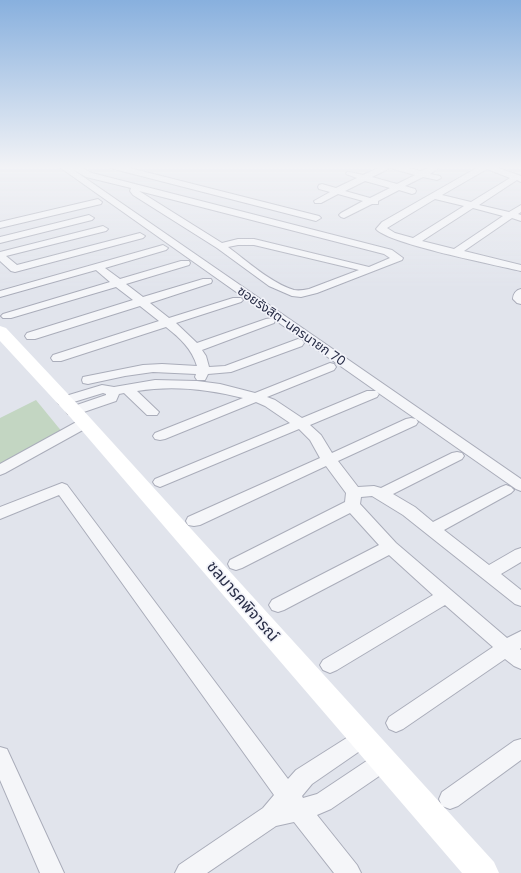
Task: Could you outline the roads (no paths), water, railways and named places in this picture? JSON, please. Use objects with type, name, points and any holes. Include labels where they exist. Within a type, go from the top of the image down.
[{"type":"street","points":[[0,225],[75,207],[118,242]]},
{"type":"street","name":"ซอยรังสิต-นครนายก 70","points":[[119,207],[514,488]]},
{"type":"street","points":[[158,207],[220,246],[273,284],[292,293],[301,294],[313,291],[398,258],[388,252],[213,207]]},
{"type":"street","points":[[272,207],[316,218]]},
{"type":"street","points":[[344,215],[360,207]]},
{"type":"street","points":[[416,207],[385,224],[381,228],[392,235],[414,242],[521,268]]},
{"type":"street","points":[[414,242],[471,207]]},
{"type":"street","points":[[475,207],[521,218]]},
{"type":"street","points":[[456,252],[521,208]]},
{"type":"street","points":[[0,240],[89,218]]},
{"type":"street","points":[[0,256],[103,229]]},
{"type":"street","points":[[0,256],[15,269],[140,236]]},
{"type":"street","points":[[220,246],[238,242],[254,242],[370,270]]},
{"type":"street","points":[[0,294],[163,248]]},
{"type":"street","points":[[509,265],[521,256]]},
{"type":"street","points":[[4,324],[185,263]]},
{"type":"street","points":[[98,267],[168,323],[195,348],[200,356],[204,370],[197,385]]},
{"type":"street","points":[[31,336],[207,281]]},
{"type":"street","points":[[521,292],[518,296],[518,299],[521,301]]},
{"type":"street","points":[[57,358],[237,300]]},
{"type":"street","points":[[195,348],[270,321]]},
{"type":"street","name":"ชลมารคพิจารณ์","points":[[4,324],[74,412],[483,873]]},
{"type":"street","points":[[88,380],[127,371],[160,368],[204,370],[227,369],[298,343]]},
{"type":"street","points":[[160,436],[330,367]]},
{"type":"street","points":[[0,470],[74,412],[111,398],[120,390],[156,384],[197,385],[220,388],[256,397],[270,403],[301,424],[316,438],[353,499],[390,547],[447,595],[514,643],[521,661]]},
{"type":"street","points":[[120,390],[152,412]]},
{"type":"street","points":[[160,482],[372,394]]},
{"type":"street","points":[[194,521],[411,422]]},
{"type":"street","points":[[381,494],[458,456]]},
{"type":"street","points":[[0,514],[62,488],[293,802],[349,873]]},
{"type":"street","points":[[433,529],[514,488]]},
{"type":"street","points":[[236,564],[353,499],[374,492],[381,494],[409,511],[521,599]]},
{"type":"street","points":[[278,605],[390,547]]},
{"type":"street","points":[[489,573],[521,554]]},
{"type":"street","points":[[330,665],[447,595]]},
{"type":"street","points":[[396,723],[514,643]]},
{"type":"street","points":[[293,802],[304,777],[363,738]]},
{"type":"street","points":[[450,800],[521,748]]},
{"type":"street","points":[[0,756],[52,873]]},
{"type":"street","points":[[187,873],[293,802],[323,802],[384,761]]}]
